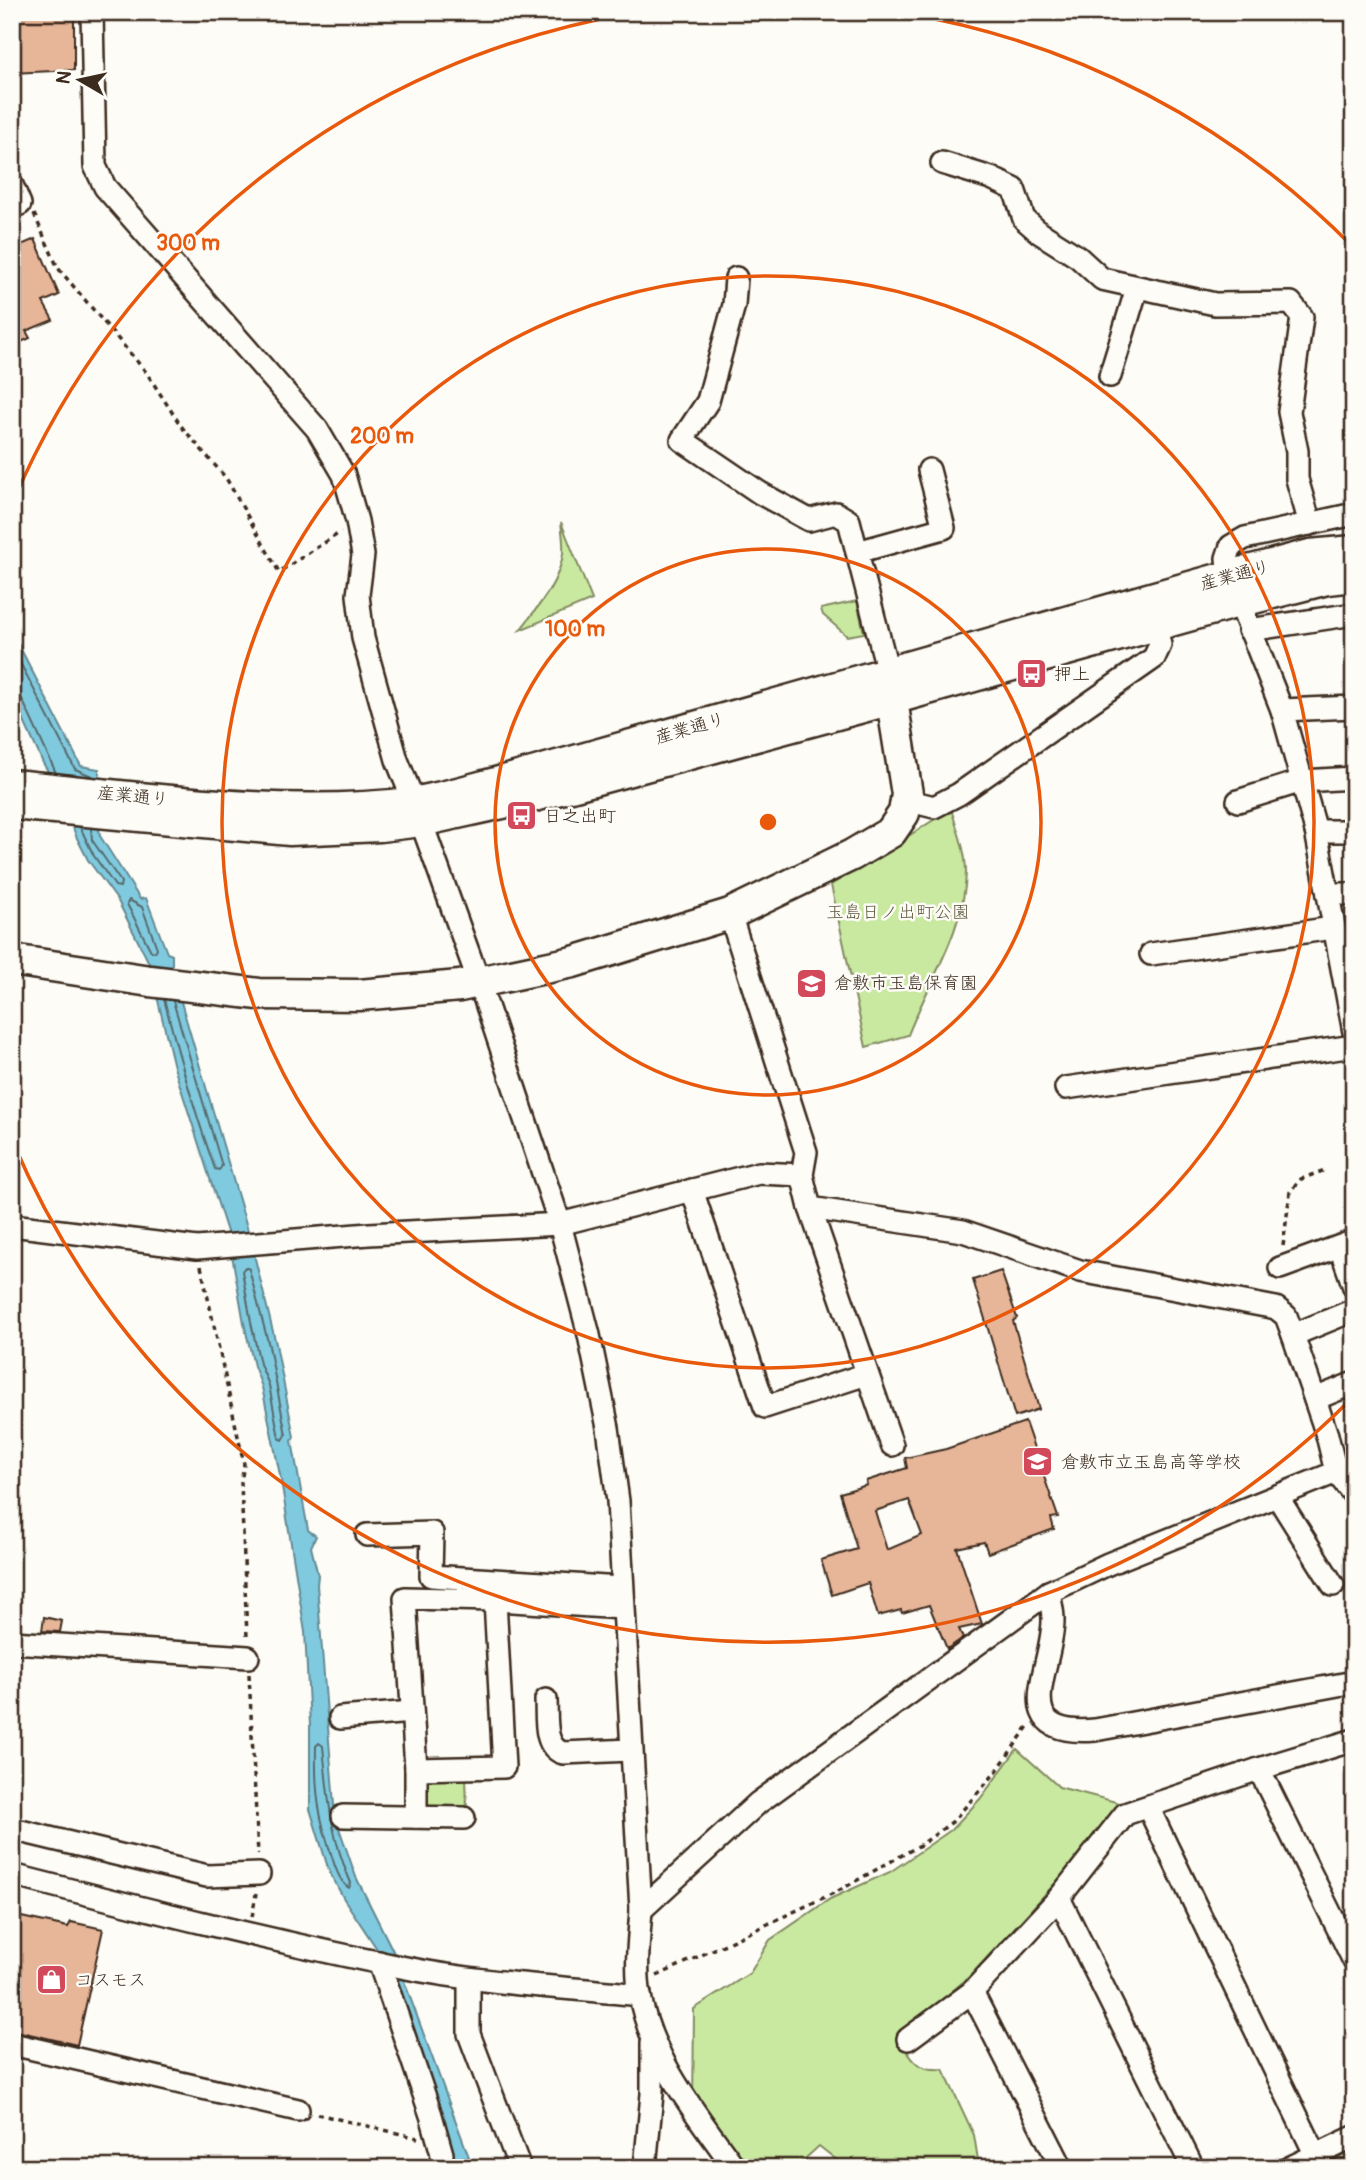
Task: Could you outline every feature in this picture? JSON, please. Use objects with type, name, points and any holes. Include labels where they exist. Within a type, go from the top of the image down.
[{"type":"street","points":[[92,12],[95,166],[105,187],[317,429],[344,475],[363,555],[358,595],[363,638],[397,760],[479,982],[560,1224],[589,1335],[608,1428],[618,1501],[641,1910],[637,1952],[640,1990],[652,2037],[652,2094],[645,2168]]},
{"type":"street","points":[[942,163],[991,178],[1014,189],[1024,219],[1040,233],[1078,257],[1102,279],[1215,304],[1291,303],[1302,317],[1289,412],[1297,451],[1297,479],[1310,524]]},
{"type":"street","points":[[12,960],[259,994],[359,995],[460,986],[573,962],[730,914],[852,855],[891,832],[904,813],[907,794],[890,686],[849,521],[836,513],[808,520],[760,494],[682,440],[708,401],[734,305],[736,278]]},
{"type":"street","points":[[1110,376],[1137,288]]},
{"type":"street","points":[[857,552],[944,528],[929,470]]},
{"type":"street","points":[[1353,1020],[1316,831],[1282,710],[1233,589],[1227,558],[1231,546],[1237,541],[1354,514]]},
{"type":"street","name":"産業通り","points":[[12,804],[62,800],[97,803],[160,800],[271,807],[377,806],[418,812],[515,778],[890,686],[1233,589],[1310,555],[1354,551]]},
{"type":"street","name":"産業通り","points":[[1233,589],[1354,576]]},
{"type":"street","points":[[907,794],[918,803],[934,807],[959,794],[1154,658],[1160,645],[1152,611]]},
{"type":"street","points":[[1249,630],[1354,614]]},
{"type":"street","points":[[1282,710],[1354,707]]},
{"type":"street","points":[[1238,802],[1302,780],[1354,778]]},
{"type":"street","name":"産業通り","points":[[12,785],[62,800]]},
{"type":"street","points":[[1316,831],[1354,831]]},
{"type":"street","points":[[1328,894],[1354,894]]},
{"type":"street","points":[[730,914],[806,1152],[802,1175],[810,1208],[892,1446]]},
{"type":"street","points":[[1151,954],[1333,928]]},
{"type":"street","points":[[1066,1088],[1354,1046]]},
{"type":"street","points":[[12,1225],[197,1248],[369,1234],[560,1224],[759,1173],[802,1175]]},
{"type":"street","points":[[692,1190],[765,1408],[867,1374]]},
{"type":"street","points":[[810,1208],[963,1231],[1080,1271],[1276,1308],[1286,1316],[1315,1399],[1354,1495]]},
{"type":"street","points":[[1280,1268],[1347,1244],[1354,1287]]},
{"type":"street","points":[[1293,1335],[1354,1310]]},
{"type":"street","points":[[1315,1399],[1354,1383]]},
{"type":"street","points":[[641,1910],[758,1803],[1049,1592],[1108,1564],[1345,1468]]},
{"type":"street","points":[[1277,1496],[1333,1585]]},
{"type":"street","points":[[368,1535],[432,1533],[431,1599]]},
{"type":"street","points":[[431,1576],[622,1598]]},
{"type":"street","points":[[1049,1592],[1053,1621],[1039,1692],[1045,1718],[1057,1727],[1071,1732],[1095,1730],[1354,1682]]},
{"type":"street","points":[[416,1817],[416,1769],[405,1598],[622,1598]]},
{"type":"street","points":[[416,1769],[504,1767],[495,1600]]},
{"type":"street","points":[[12,1642],[248,1657]]},
{"type":"street","points":[[546,1700],[550,1742],[557,1751],[631,1751]]},
{"type":"street","points":[[340,1718],[412,1712]]},
{"type":"street","points":[[908,2039],[972,1992],[1059,1898],[1125,1814],[1354,1740]]},
{"type":"street","points":[[1259,1769],[1354,1961]]},
{"type":"street","points":[[1148,1807],[1319,2162]]},
{"type":"street","points":[[343,1816],[464,1818]]},
{"type":"street","points":[[12,1829],[207,1877],[259,1874]]},
{"type":"street","points":[[12,1875],[402,1967],[469,1979],[640,1990]]},
{"type":"street","points":[[1059,1898],[1193,2168]]},
{"type":"street","points":[[379,1962],[431,2115],[442,2154],[440,2168]]},
{"type":"street","points":[[469,1979],[469,2034],[520,2168]]},
{"type":"street","points":[[972,1992],[1062,2168]]},
{"type":"street","points":[[652,2037],[693,2109],[735,2168]]},
{"type":"street","points":[[12,2045],[298,2110]]},
{"type":"street","points":[[1289,2168],[1319,2162],[1354,2137]]},
{"type":"path","points":[[16,195],[32,210],[58,268],[146,372],[181,426],[226,478],[279,572],[357,521]]},
{"type":"path","points":[[1280,1268],[1290,1192],[1301,1179],[1325,1170]]},
{"type":"path","points":[[197,1248],[244,1464],[241,1482],[259,1874],[249,1933]]},
{"type":"path","points":[[640,1990],[838,1891],[922,1844],[952,1822],[987,1782],[1042,1705]]},
{"type":"path","points":[[298,2110],[438,2142]]},
{"type":"green space","points":[[561,522],[592,600],[520,630],[546,595],[561,565]]},
{"type":"green space","points":[[857,601],[864,633],[847,636],[823,615],[821,609]]},
{"type":"green space","name":"玉島日ノ出町公園","points":[[951,809],[966,864],[964,894],[952,935],[908,1035],[866,1047],[831,885]]},
{"type":"green space","points":[[1017,1749],[1059,1787],[1120,1803],[1060,1878],[970,1976],[898,2037],[915,2062],[926,2068],[943,2069],[974,2135],[978,2160],[974,2168],[847,2168],[819,2146],[795,2168],[735,2168],[693,2109],[694,2009],[750,1973],[770,1940],[830,1899],[890,1872],[951,1830],[980,1799]]},
{"type":"green space","points":[[466,1774],[467,1813],[430,1811],[423,1805],[425,1780],[430,1775]]},
{"type":"water","points":[[12,632],[81,766],[99,769],[99,790],[94,795],[100,836],[140,899],[146,898],[167,953],[172,955],[181,1002],[249,1234],[276,1344],[308,1530],[316,1536],[311,1547],[318,1575],[334,1805],[338,1825],[356,1877],[393,1951],[473,2168],[451,2168],[426,2083],[381,1955],[329,1871],[310,1809],[310,1725],[305,1632],[281,1480],[262,1387],[244,1323],[229,1238],[174,1067],[149,963],[118,901],[88,860],[76,836],[61,793],[43,763],[12,695]]},
{"type":"building","points":[[12,12],[74,12],[74,70],[12,73]]},
{"type":"building","points":[[35,239],[59,295],[43,302],[53,320],[26,331],[30,338],[12,346],[12,249]]},
{"type":"building","points":[[1001,1271],[1017,1318],[1013,1321],[1039,1409],[1015,1417],[973,1280]]},
{"type":"building","points":[[1025,1422],[1058,1517],[1051,1518],[1054,1529],[988,1553],[984,1542],[957,1548],[982,1624],[959,1629],[963,1638],[947,1649],[929,1605],[902,1613],[901,1610],[878,1616],[868,1583],[832,1595],[821,1560],[857,1549],[840,1493],[867,1485],[866,1481],[907,1468],[905,1458],[946,1449]],"holes":[[[909,1500],[922,1535],[887,1550],[875,1511]]]},
{"type":"building","points":[[44,1617],[62,1621],[60,1632],[42,1631]]},
{"type":"building","name":"コスモス","points":[[12,1915],[68,1927],[71,1922],[103,1929],[77,2045],[12,2030]]},
{"type":"place","name":"押上","points":[[1031,674]]},
{"type":"place","name":"日之出町","points":[[521,816]]},
{"type":"place","name":"倉敷市玉島保育園","points":[[811,983]]},
{"type":"place","name":"倉敷市立玉島高等学校","points":[[1038,1462]]},
{"type":"place","name":"コスモス","points":[[52,1980]]}]
